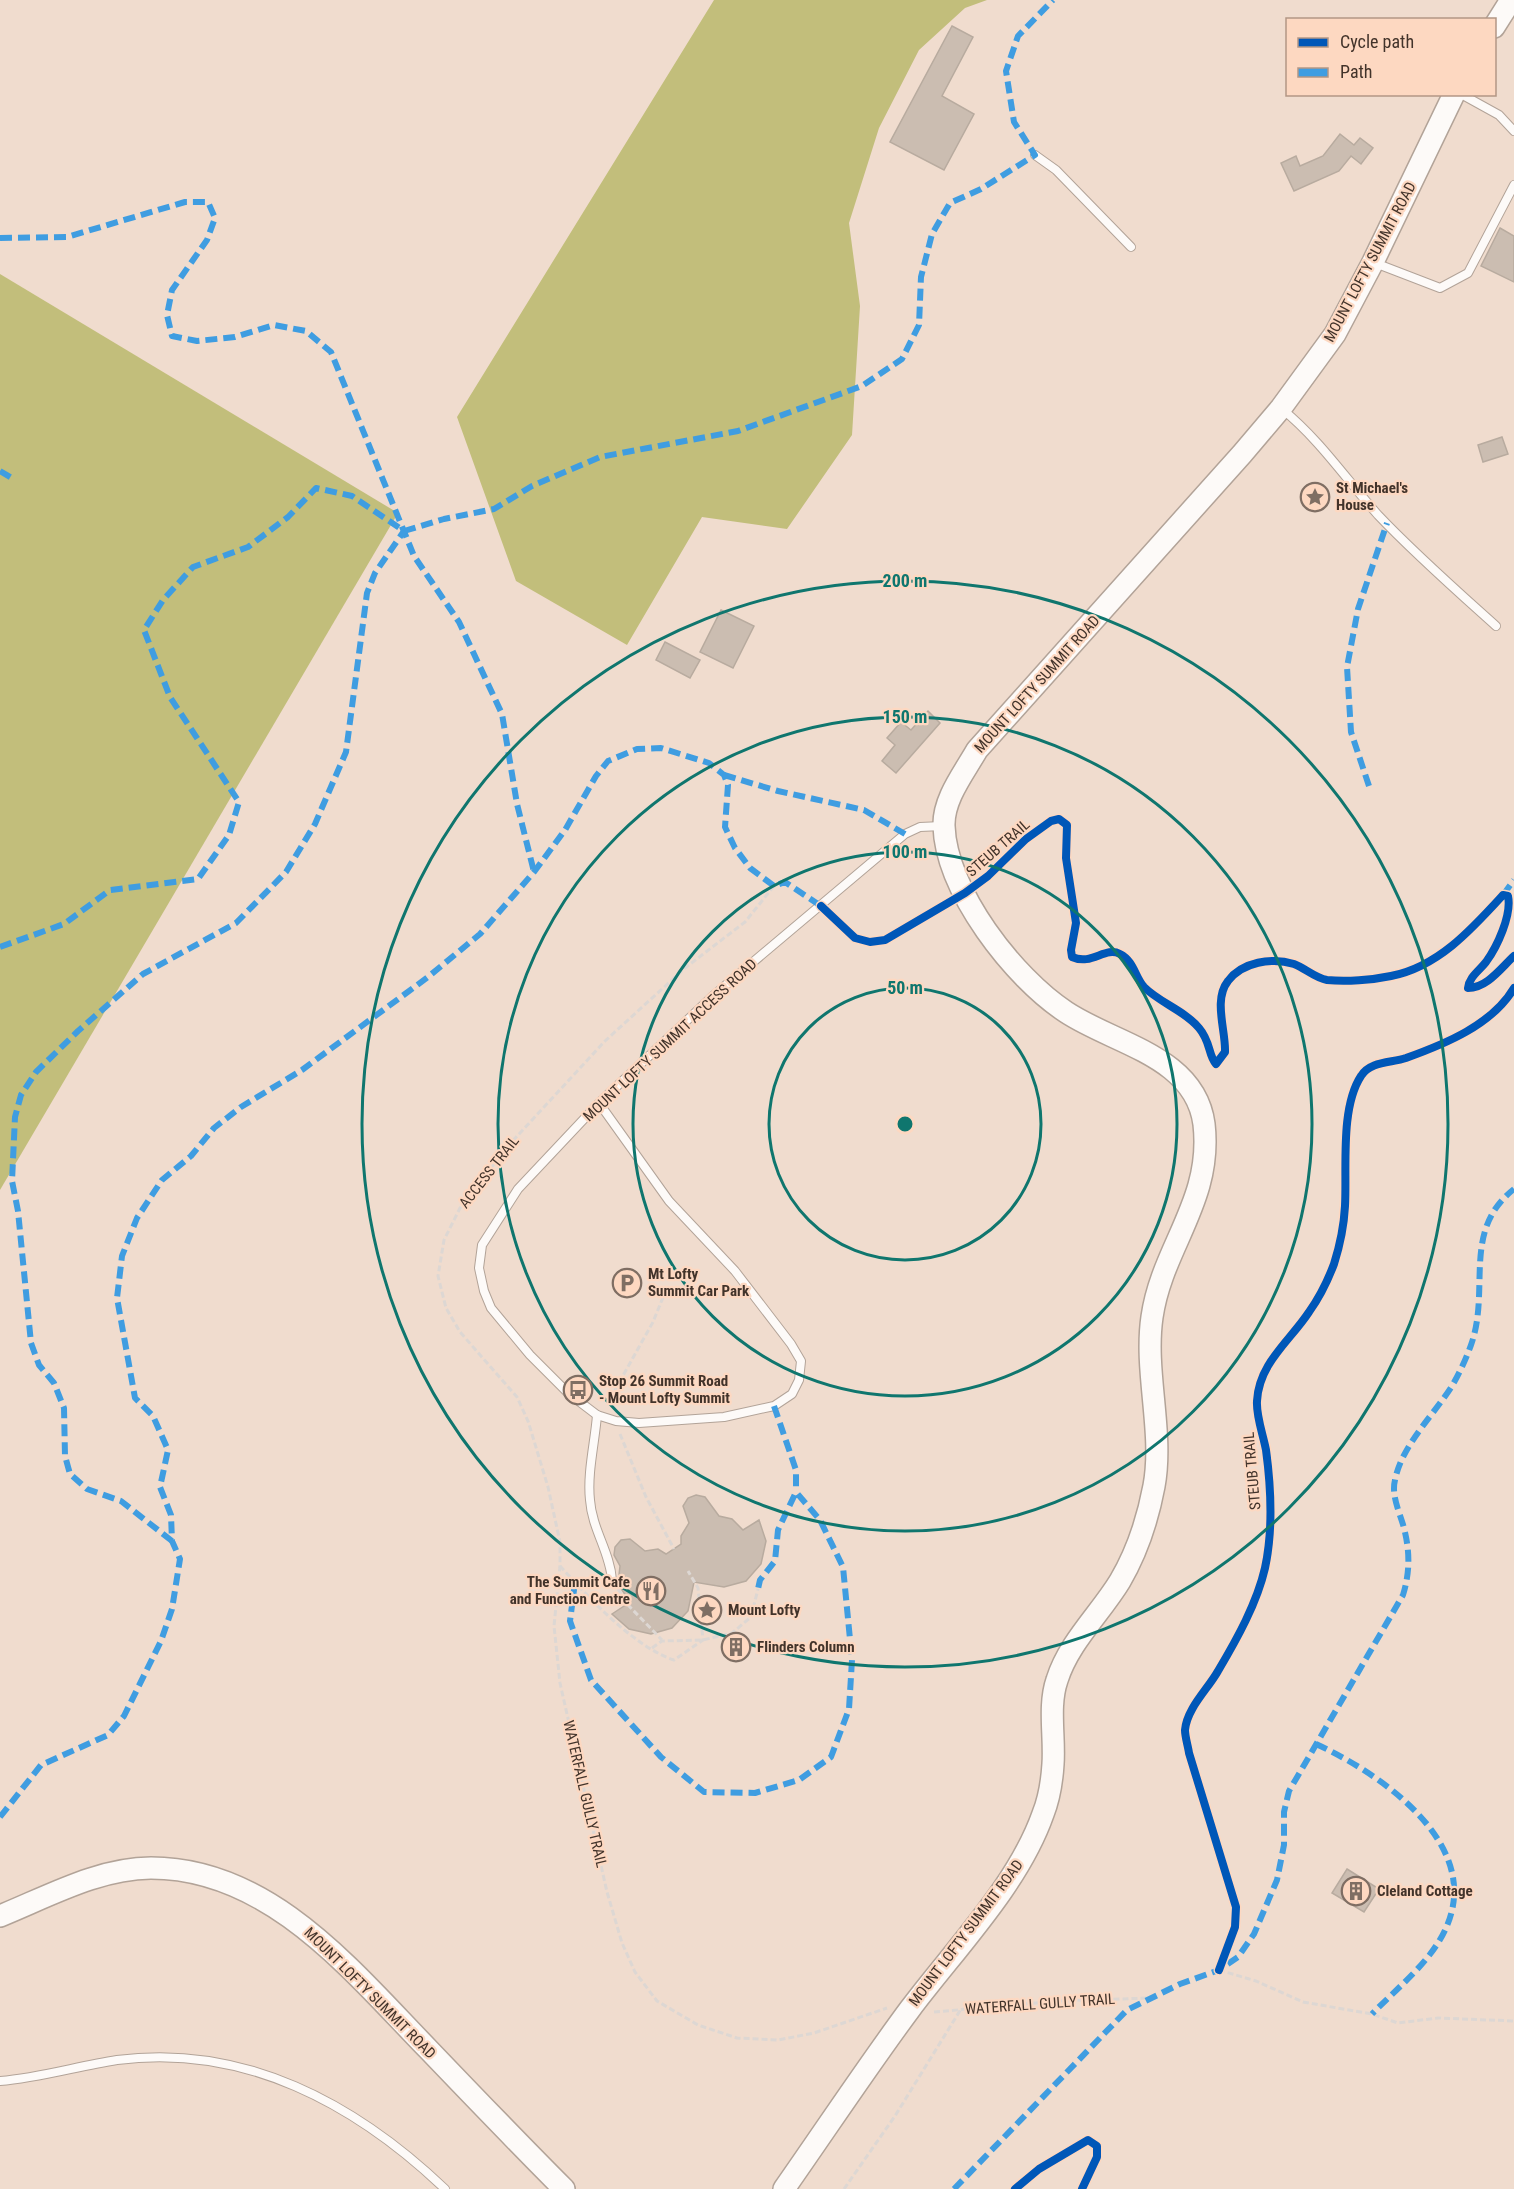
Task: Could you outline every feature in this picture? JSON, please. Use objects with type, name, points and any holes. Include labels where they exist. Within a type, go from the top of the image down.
[{"type":"main road","points":[[1496,24],[1511,0]]},
{"type":"main road","name":"MOUNT LOFTY SUMMIT ROAD","points":[[784,2189],[909,2010],[1022,1858],[1044,1812],[1053,1766],[1055,1683],[1069,1652],[1121,1579],[1146,1523],[1155,1479],[1151,1320],[1157,1289],[1193,1209],[1205,1165],[1203,1123],[1198,1100],[1182,1077],[1155,1057],[1067,1013],[1025,980],[997,946],[971,906],[951,860],[944,826],[949,798],[977,750],[1281,408],[1335,334],[1373,262],[1453,96]]},
{"type":"main road","name":"MOUNT LOFTY SUMMIT ROAD","points":[[0,1916],[99,1876],[149,1868],[187,1871],[223,1882],[261,1898],[297,1922],[348,1967],[564,2189]]},
{"type":"lane","points":[[1465,96],[1499,115],[1514,131]]},
{"type":"lane","points":[[1035,155],[1056,170],[1131,248]]},
{"type":"lane","points":[[1373,262],[1440,288],[1468,273],[1514,185]]},
{"type":"lane","points":[[1281,408],[1308,430],[1378,514],[1420,557],[1496,626]]},
{"type":"lane","name":"MOUNT LOFTY SUMMIT ACCESS ROAD","points":[[597,1415],[568,1393],[530,1355],[491,1308],[484,1291],[479,1268],[482,1245],[518,1190],[599,1103],[714,995],[905,834],[920,827],[944,826]]},
{"type":"lane","points":[[599,1103],[669,1201],[735,1271],[791,1344],[801,1361],[799,1380],[792,1394],[766,1408],[724,1417],[639,1423],[616,1421],[597,1415],[589,1498],[597,1535],[611,1564],[612,1580]]},
{"type":"lane","points":[[0,2081],[118,2060],[172,2057],[229,2064],[273,2075],[344,2110],[408,2153],[445,2189]]},
{"type":"path","points":[[667,1538],[674,1549]]},
{"type":"path","points":[[560,1566],[641,1643],[674,1660],[703,1640]]},
{"type":"path","points":[[688,1571],[698,1588],[703,1640]]},
{"type":"path","points":[[612,1580],[629,1606],[662,1641]]},
{"type":"path","points":[[652,1648],[662,1641],[703,1640],[732,1633],[751,1617],[758,1589]]},
{"type":"path","points":[[1220,1966],[1303,2002],[1372,2014],[1398,2023],[1438,2018],[1514,2021]]},
{"type":"path","points":[[844,2189],[901,2107],[961,2009]]},
{"type":"shaded area","points":[[714,0],[987,0],[965,8],[919,50],[879,128],[849,223],[860,306],[852,435],[787,529],[702,517],[627,645],[516,581],[457,417]]},
{"type":"shaded area","points":[[0,274],[398,513],[0,1190]]},
{"type":"building","points":[[952,26],[973,37],[942,96],[974,114],[944,170],[890,142]]},
{"type":"building","points":[[1340,134],[1354,145],[1360,138],[1373,148],[1361,164],[1351,156],[1339,171],[1294,191],[1281,163],[1296,156],[1300,166],[1323,156]]},
{"type":"building","points":[[1500,228],[1514,236],[1514,282],[1481,266]]},
{"type":"building","points":[[1502,437],[1508,454],[1483,462],[1478,445]]},
{"type":"building","points":[[721,610],[754,626],[733,668],[700,652]]},
{"type":"building","points":[[665,642],[700,660],[690,678],[656,660]]},
{"type":"building","points":[[928,711],[940,723],[896,773],[882,761],[895,745],[887,738],[901,722],[911,730]]},
{"type":"building","points":[[696,1495],[705,1497],[719,1516],[732,1519],[743,1530],[759,1520],[766,1541],[761,1564],[746,1581],[724,1587],[694,1582],[688,1611],[672,1628],[651,1634],[629,1629],[612,1614],[630,1602],[618,1584],[620,1566],[614,1555],[615,1547],[621,1540],[630,1539],[645,1551],[658,1549],[666,1554],[681,1544],[681,1536],[689,1523],[683,1506],[688,1498]]},
{"type":"building","name":"Flinders Column","points":[[733,1640],[740,1640],[745,1652],[735,1654],[725,1647]]},
{"type":"building","name":"Cleland Cottage","points":[[1347,1869],[1379,1889],[1364,1912],[1332,1893]]},
{"type":"marked path","points":[[404,531],[444,519],[494,509],[532,486],[600,457],[738,431],[862,386],[902,359],[919,325],[921,277],[932,234],[950,203],[981,189],[1035,155],[1014,122],[1006,71],[1018,36],[1053,0]]},
{"type":"marked path","points":[[0,238],[67,237],[185,202],[208,202],[215,218],[207,240],[172,290],[167,315],[172,336],[197,341],[235,337],[274,325],[306,331],[331,352],[414,556],[459,622],[502,714],[517,804],[534,872]]},
{"type":"marked path","points":[[0,471],[15,480]]},
{"type":"marked path","points":[[0,947],[64,924],[110,890],[198,879],[229,835],[239,802],[170,697],[144,630],[163,600],[193,567],[248,547],[288,517],[316,488],[352,496],[404,531]]},
{"type":"marked path","points":[[1369,786],[1351,732],[1347,667],[1358,609],[1387,523]]},
{"type":"marked path","points":[[172,1541],[121,1501],[87,1489],[70,1474],[65,1456],[64,1408],[54,1383],[39,1365],[31,1343],[18,1211],[12,1181],[15,1117],[21,1095],[36,1072],[78,1031],[143,974],[236,923],[286,872],[315,824],[346,752],[367,593],[375,573],[404,531]]},
{"type":"marked path","points":[[0,1817],[41,1765],[108,1735],[124,1716],[161,1641],[172,1609],[180,1559],[172,1541],[171,1515],[160,1487],[168,1450],[153,1416],[135,1398],[117,1298],[122,1256],[137,1218],[162,1180],[191,1156],[214,1128],[241,1107],[302,1070],[428,977],[480,934],[534,872],[565,830],[596,776],[608,761],[637,749],[661,748],[709,763],[724,775],[728,785],[725,827],[735,848],[750,868],[774,886],[785,882],[821,906]]},
{"type":"marked path","points":[[724,775],[778,791],[864,810],[905,834]]},
{"type":"marked path","points":[[1503,895],[1514,880]]},
{"type":"marked path","points":[[954,2189],[1127,2010],[1180,1984],[1219,1970],[1238,1957],[1254,1934],[1277,1880],[1284,1845],[1284,1812],[1289,1791],[1403,1595],[1408,1570],[1408,1554],[1404,1528],[1395,1498],[1395,1480],[1404,1455],[1452,1386],[1467,1356],[1479,1303],[1482,1242],[1488,1223],[1498,1205],[1514,1189]]},
{"type":"marked path","points":[[774,1406],[796,1470],[796,1492]]},
{"type":"marked path","points":[[575,1582],[570,1621],[591,1680],[661,1757],[704,1792],[755,1793],[799,1780],[831,1757],[849,1709],[852,1660],[843,1567],[820,1520],[796,1492],[778,1530],[775,1561],[760,1580],[758,1589]]},
{"type":"marked path","points":[[1316,1744],[1342,1757],[1396,1793],[1420,1816],[1439,1841],[1451,1868],[1454,1897],[1446,1928],[1440,1940],[1413,1974],[1372,2014]]},
{"type":"cycle path","name":"STEUB TRAIL","points":[[821,906],[855,938],[870,942],[885,940],[965,893],[988,876],[1026,839],[1051,821],[1059,819],[1067,825],[1066,858],[1076,923],[1071,950],[1072,957],[1086,959],[1109,952],[1125,957],[1144,987],[1186,1016],[1199,1028],[1206,1038],[1216,1064],[1225,1052],[1221,997],[1228,981],[1249,965],[1267,961],[1285,962],[1294,964],[1323,979],[1334,981],[1391,976],[1424,964],[1453,945],[1503,895],[1508,896],[1509,904],[1503,930],[1490,956],[1472,977],[1468,988],[1487,981],[1514,956]]},
{"type":"cycle path","name":"STEUB TRAIL","points":[[1219,1970],[1235,1927],[1236,1907],[1189,1753],[1185,1730],[1194,1706],[1218,1671],[1246,1621],[1265,1568],[1268,1554],[1270,1494],[1266,1450],[1258,1413],[1259,1387],[1269,1364],[1316,1301],[1334,1264],[1344,1213],[1347,1121],[1354,1089],[1361,1076],[1375,1065],[1406,1058],[1466,1032],[1493,1013],[1514,988]]},
{"type":"cycle path","points":[[1015,2189],[1039,2169],[1088,2140],[1097,2146],[1097,2157],[1082,2189]]},
{"type":"place","name":"St Michael's House","points":[[1315,497]]},
{"type":"place","name":"Mt Lofty Summit Car Park","points":[[627,1283]]},
{"type":"place","name":"Stop 26 Summit Road - Mount Lofty Summit","points":[[578,1390]]},
{"type":"place","name":"The Summit Cafe and Function Centre","points":[[651,1591]]},
{"type":"place","name":"Mount Lofty","points":[[707,1610]]},
{"type":"place","name":"Flinders Column","points":[[736,1647]]},
{"type":"place","name":"Cleland Cottage","points":[[1356,1891]]}]
